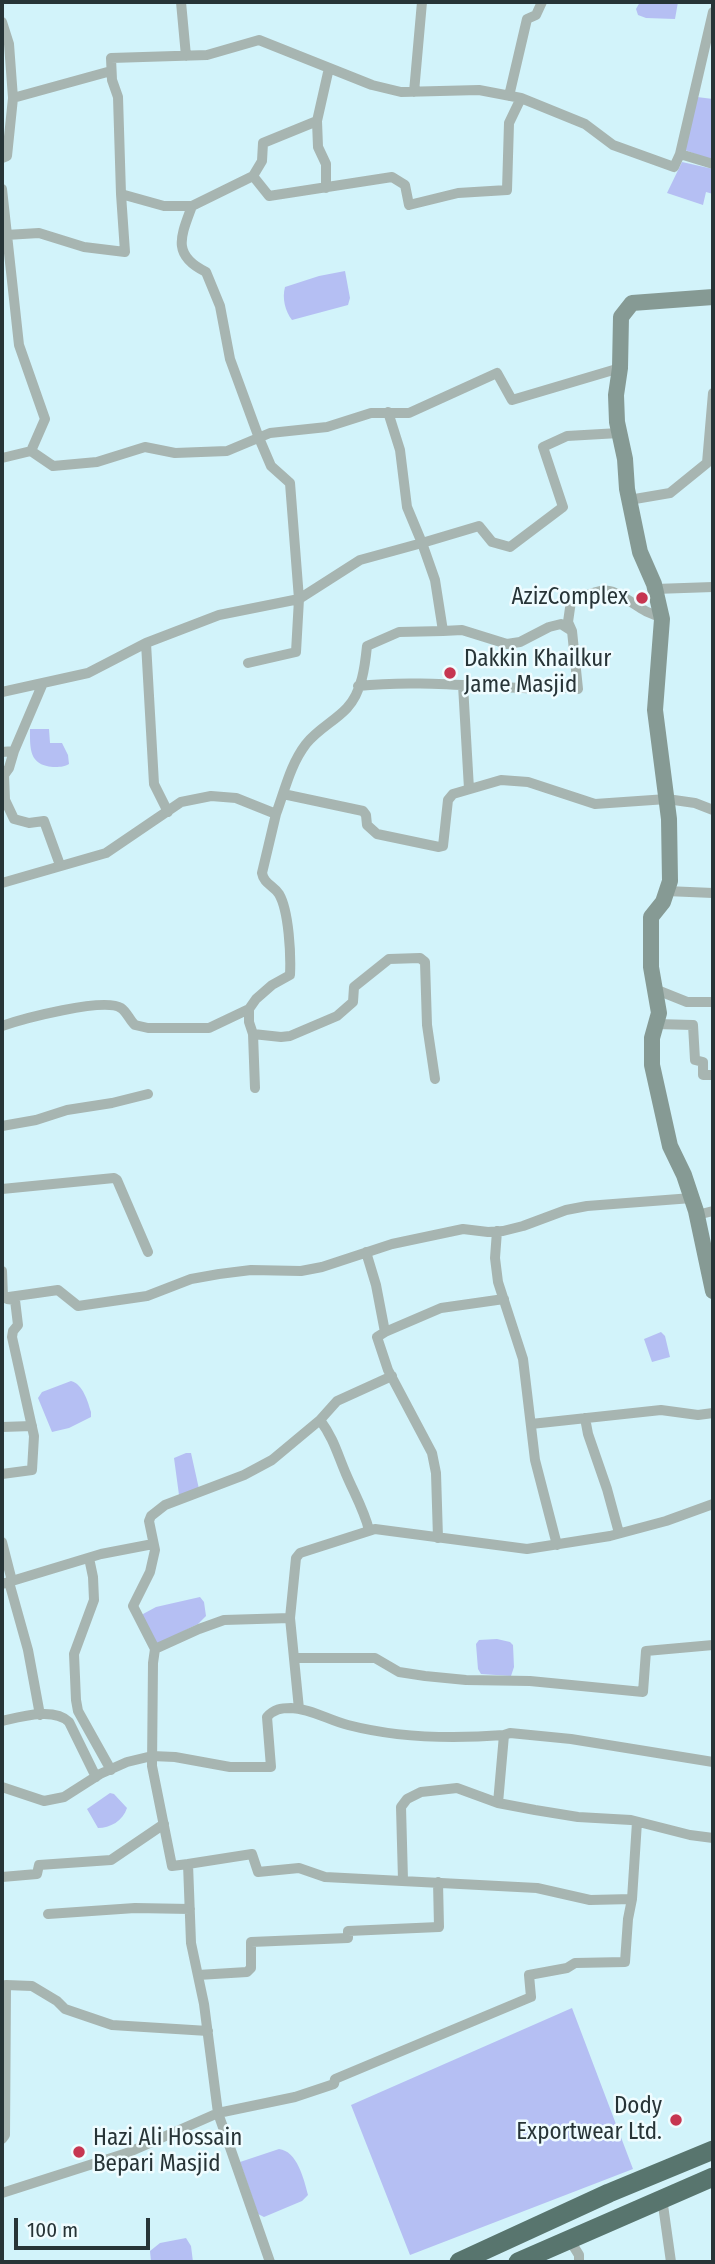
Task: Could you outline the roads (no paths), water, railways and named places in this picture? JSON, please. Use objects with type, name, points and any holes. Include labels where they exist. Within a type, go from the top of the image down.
[{"type":"highway","points":[[459,2262],[621,2188],[713,2150]]},
{"type":"highway","points":[[518,2262],[713,2177]]},
{"type":"street","points":[[181,2],[186,55]]},
{"type":"street","points":[[414,92],[422,2]]},
{"type":"street","points":[[509,96],[527,19],[536,15],[542,2]]},
{"type":"street","points":[[6,234],[39,233],[84,247],[124,252],[118,97],[112,80],[111,58],[207,55],[260,40],[372,85],[401,92],[479,90],[521,99],[585,124],[613,145],[674,167],[680,154],[713,12]]},
{"type":"street","points":[[2,22],[9,44],[13,98],[7,156],[2,158]]},
{"type":"street","points":[[326,188],[326,164],[318,148],[317,121],[329,68]]},
{"type":"street","points":[[13,98],[111,71]]},
{"type":"street","points":[[253,176],[269,196],[392,177],[405,185],[409,205],[458,193],[507,190],[509,123],[521,99]]},
{"type":"street","points":[[121,194],[164,206],[192,206],[253,176],[262,160],[263,143],[317,121]]},
{"type":"street","points":[[680,154],[713,164]]},
{"type":"street","points":[[2,189],[19,345],[45,419],[31,450]]},
{"type":"street","points":[[192,206],[181,236],[183,255],[192,265],[206,272],[220,306],[230,359],[259,438],[271,466],[290,483],[299,599],[296,652],[248,663]]},
{"type":"street","points":[[713,297],[632,303],[621,317],[620,368],[616,395],[629,500],[640,552],[655,589],[662,618],[654,710],[667,799],[670,881],[663,902],[651,917],[651,967],[657,989],[659,1013],[652,1038],[652,1065],[670,1146],[697,1215],[713,1291]]},
{"type":"street","points":[[31,450],[53,466],[97,462],[145,447],[175,453],[227,451],[270,433],[327,427],[371,413],[409,413],[497,373],[512,401],[620,368]]},
{"type":"street","points":[[629,500],[670,493],[710,463],[713,393]]},
{"type":"street","points":[[388,412],[400,450],[407,507],[435,580],[443,631]]},
{"type":"street","points":[[2,692],[89,673],[146,643],[219,615],[299,599],[360,560],[422,542],[479,526],[492,542],[510,547],[563,507],[543,447],[567,436],[620,433]]},
{"type":"street","points":[[2,458],[31,450]]},
{"type":"street","points":[[655,589],[713,587]]},
{"type":"street","points":[[358,686],[463,685],[537,689],[563,687],[578,690],[572,631],[568,622],[571,601],[599,589],[608,589],[649,614],[662,618]]},
{"type":"street","points":[[2,1026],[61,1009],[113,1005],[123,1009],[135,1025],[148,1028],[209,1028],[249,1009],[272,985],[290,975],[283,903],[278,892],[266,882],[262,873],[276,814],[290,773],[305,746],[349,706],[363,675],[367,646],[399,632],[462,631],[507,644],[520,642],[561,624],[572,631]]},
{"type":"street","points":[[146,643],[154,784],[167,812]]},
{"type":"street","points":[[43,683],[8,752],[9,768],[4,775],[8,810],[14,819],[29,823],[44,821],[60,865]]},
{"type":"street","points":[[463,685],[469,789]]},
{"type":"street","points":[[283,794],[363,811],[367,825],[377,834],[439,847],[443,845],[448,800],[453,794],[500,780],[528,782],[595,804],[667,799],[695,803],[713,810]]},
{"type":"street","points":[[2,883],[106,853],[181,802],[211,796],[236,798],[276,814]]},
{"type":"street","points":[[666,891],[713,893]]},
{"type":"street","points":[[253,1034],[290,1036],[337,1016],[353,1002],[354,987],[389,959],[420,958],[425,962],[427,1025],[435,1079]]},
{"type":"street","points":[[657,989],[687,1002],[713,1002]]},
{"type":"street","points":[[249,1009],[255,1088]]},
{"type":"street","points":[[656,1024],[693,1025],[695,1060],[703,1062],[704,1075],[713,1075]]},
{"type":"street","points":[[2,1126],[148,1094]]},
{"type":"street","points":[[2,1189],[114,1178],[148,1252]]},
{"type":"street","points":[[2,1298],[58,1290],[78,1306],[147,1296],[191,1279],[251,1270],[301,1271],[322,1267],[392,1244],[463,1229],[497,1231],[523,1226],[566,1210],[587,1206],[692,1198]]},
{"type":"street","points":[[697,1215],[713,1211]]},
{"type":"street","points":[[497,1231],[495,1258],[498,1282],[523,1359],[538,1477],[557,1545]]},
{"type":"street","points":[[366,1252],[376,1285],[385,1332]]},
{"type":"street","points":[[2,1271],[2,1298]]},
{"type":"street","points":[[2,1298],[15,1300],[18,1325],[12,1338],[34,1436],[32,1470],[2,1474]]},
{"type":"street","points":[[438,1538],[436,1473],[432,1453],[392,1376],[377,1337],[441,1308],[504,1299]]},
{"type":"street","points":[[392,1376],[342,1397],[320,1420],[272,1460],[244,1475],[165,1505],[151,1516],[149,1521],[155,1550],[150,1572],[133,1606],[155,1650],[152,1756],[172,1866],[253,1854],[258,1872],[299,1868],[325,1877],[537,1888],[590,1900],[632,1899]]},
{"type":"street","points":[[531,1424],[661,1410],[698,1415],[713,1413]]},
{"type":"street","points":[[585,1418],[619,1533]]},
{"type":"street","points":[[320,1420],[333,1438],[369,1530]]},
{"type":"street","points":[[2,1427],[32,1426]]},
{"type":"street","points":[[299,1709],[290,1618],[296,1558],[300,1553],[369,1530],[396,1531],[527,1549],[619,1533],[713,1504]]},
{"type":"street","points":[[2,1542],[8,1582],[28,1650],[40,1715]]},
{"type":"street","points":[[8,1582],[89,1558],[153,1544]]},
{"type":"street","points":[[89,1558],[94,1600],[74,1654],[76,1700],[78,1711],[111,1770]]},
{"type":"street","points":[[155,1650],[225,1620],[290,1618]]},
{"type":"street","points":[[295,1658],[375,1658],[399,1672],[425,1676],[530,1681],[643,1692],[646,1651],[713,1645]]},
{"type":"street","points":[[2,1787],[44,1801],[65,1797],[96,1777],[127,1762],[152,1756],[230,1766],[271,1767],[267,1717],[277,1709],[299,1709],[347,1725],[376,1730],[451,1739],[518,1734],[571,1739],[713,1762]]},
{"type":"street","points":[[2,1720],[40,1715],[59,1716],[69,1722],[96,1777]]},
{"type":"street","points":[[498,1803],[504,1735]]},
{"type":"street","points":[[403,1880],[401,1807],[407,1799],[421,1791],[457,1788],[498,1803],[578,1817],[637,1822],[713,1838]]},
{"type":"street","points":[[2,2193],[127,2153],[218,2113],[295,2097],[334,2084],[335,2079],[531,1997],[529,1975],[567,1968],[575,1963],[625,1962],[637,1822]]},
{"type":"street","points":[[2,1877],[37,1874],[39,1865],[111,1860],[164,1824]]},
{"type":"street","points":[[188,1864],[191,1943],[208,2031],[218,2113],[270,2262]]},
{"type":"street","points":[[198,1975],[247,1972],[251,1968],[251,1942],[348,1938],[348,1931],[439,1927],[438,1882]]},
{"type":"street","points":[[48,1914],[135,1908],[190,1909]]},
{"type":"street","points":[[2,2140],[5,2135],[3,2030],[6,1985],[32,1986],[65,2009],[112,2025],[208,2031]]},
{"type":"street","points":[[662,2198],[671,2262]]},
{"type":"street","points":[[569,2239],[579,2255],[579,2262]]},
{"type":"water","points":[[640,2],[678,2],[675,19],[646,18],[638,15],[636,9]]},
{"type":"water","points":[[697,97],[713,99],[713,161],[685,150]]},
{"type":"water","points":[[682,162],[713,169],[713,194],[706,192],[703,205],[667,193]]},
{"type":"water","points":[[345,271],[350,298],[348,305],[292,320],[285,304],[285,287]]},
{"type":"water","points":[[30,729],[49,729],[50,743],[62,743],[69,764],[53,767],[39,763],[32,755]]},
{"type":"water","points":[[661,1332],[665,1336],[670,1357],[652,1362],[644,1339]]},
{"type":"water","points":[[71,1381],[79,1386],[84,1394],[91,1417],[69,1428],[52,1432],[38,1398],[42,1392]]},
{"type":"water","points":[[191,1453],[199,1489],[179,1495],[174,1458]]},
{"type":"water","points":[[200,1597],[204,1602],[206,1616],[198,1624],[157,1644],[143,1614],[156,1607]]},
{"type":"water","points":[[497,1639],[513,1645],[514,1667],[511,1676],[481,1674],[478,1669],[476,1644],[479,1640]]},
{"type":"water","points":[[110,1793],[127,1808],[116,1823],[98,1828],[87,1809]]},
{"type":"water","points":[[572,2008],[633,2169],[410,2255],[351,2105]]},
{"type":"water","points":[[279,2149],[295,2160],[308,2195],[302,2201],[264,2217],[258,2214],[240,2162]]},
{"type":"water","points":[[186,2238],[191,2246],[193,2262],[151,2262],[150,2251],[160,2243]]},
{"type":"place","name":"AzizComplex","points":[[642,598]]},
{"type":"place","name":"Dakkin Khailkur Jame Masjid","points":[[450,673]]},
{"type":"place","name":"Dody Exportwear Ltd.","points":[[676,2120]]},
{"type":"place","name":"Hazi Ali Hossain Bepari Masjid","points":[[79,2152]]}]
